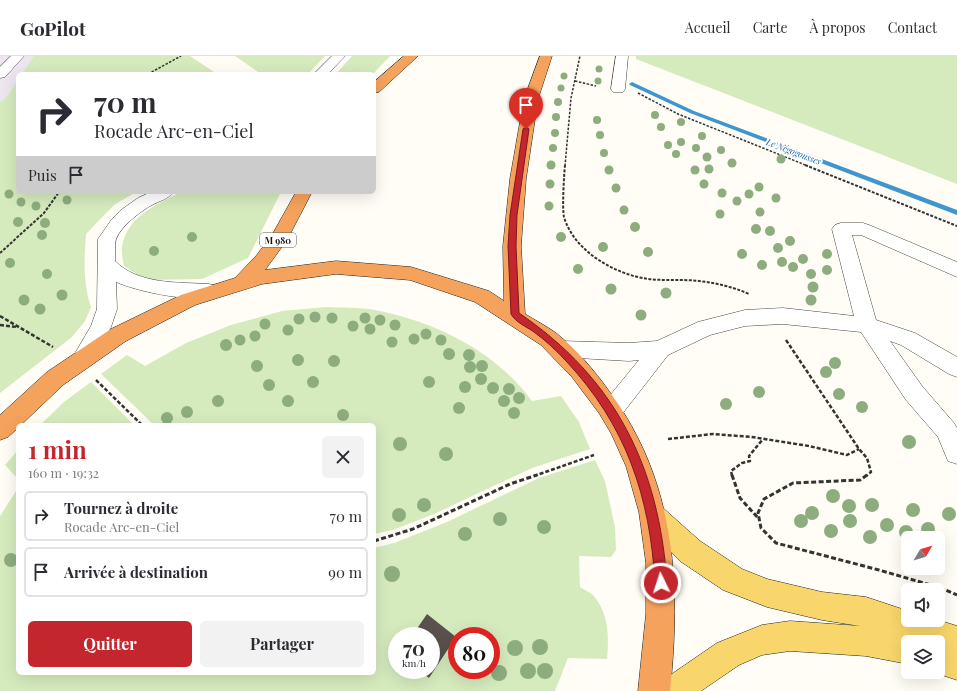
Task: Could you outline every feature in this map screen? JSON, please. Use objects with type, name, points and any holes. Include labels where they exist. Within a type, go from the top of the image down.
[{"type":"highway","points":[[376,87],[412,56]]},
{"type":"highway","points":[[515,314],[512,246],[518,179],[531,99],[546,56]]},
{"type":"highway","name":"M 980","points":[[243,282],[261,265],[282,234],[303,194]]},
{"type":"highway","points":[[0,430],[48,383],[85,355],[133,325],[168,308],[209,291],[291,271],[345,267],[375,269],[434,279],[461,288],[489,300],[515,314],[561,349],[588,378],[611,411],[636,460],[646,487],[654,517],[660,556],[662,596],[660,640],[654,691]]},
{"type":"main road","points":[[654,517],[690,551],[733,580],[766,593],[822,606],[866,612],[957,641]]},
{"type":"main road","points":[[674,691],[728,654],[762,640],[790,636],[866,641],[901,648]]},
{"type":"main road","points":[[945,661],[957,665]]},
{"type":"street","points":[[0,74],[18,56]]},
{"type":"street","points":[[322,72],[339,56]]},
{"type":"street","points":[[618,89],[622,56]]},
{"type":"street","points":[[85,355],[101,327],[107,310],[107,239],[118,223],[127,214],[144,202],[161,194]]},
{"type":"street","points":[[957,270],[863,228],[841,229],[867,325],[914,393],[946,430],[957,453]]},
{"type":"street","points":[[106,263],[122,277],[135,282],[170,288],[209,291]]},
{"type":"street","points":[[561,349],[629,352],[660,349],[705,328],[745,318],[783,316],[867,325],[908,338],[957,368]]},
{"type":"street","points":[[611,411],[660,349]]},
{"type":"path","points":[[152,72],[181,56]]},
{"type":"path","points":[[580,56],[570,98],[564,174],[564,216],[573,234],[589,253],[606,265],[628,274],[649,279],[699,281],[730,286],[748,293],[761,303],[859,449],[867,458],[871,472],[860,480],[794,483],[764,500],[758,513],[761,528],[776,543],[879,570],[941,588],[957,595]]},
{"type":"path","points":[[618,89],[636,93],[678,114],[957,226]]},
{"type":"path","points":[[0,253],[44,213],[58,194]]},
{"type":"path","points":[[0,316],[54,347]]},
{"type":"path","points":[[0,325],[19,328]]},
{"type":"path","points":[[96,380],[140,423]]},
{"type":"path","points":[[668,439],[713,434],[763,438],[847,454],[859,449]]},
{"type":"path","points":[[760,519],[744,506],[735,489],[731,471],[742,463],[750,461],[749,456],[763,438]]},
{"type":"path","points":[[376,539],[413,529],[510,484],[594,455]]},
{"type":"shaded area","points":[[0,56],[120,56],[74,72],[16,72],[16,97],[0,103]]},
{"type":"green space","points":[[34,56],[190,56],[214,72],[23,72]]},
{"type":"green space","points":[[235,56],[325,56],[310,72],[258,72]]},
{"type":"green space","points":[[352,56],[390,56],[375,72],[338,72]]},
{"type":"green space","points":[[636,56],[957,56],[957,184],[636,59]]},
{"type":"green space","points":[[16,83],[16,194],[133,194],[114,205],[86,234],[85,280],[91,307],[85,321],[72,337],[0,393],[0,102],[6,98]]},
{"type":"green space","points":[[177,194],[280,194],[248,258],[202,279],[146,280],[124,266],[122,249],[125,236],[136,219]]},
{"type":"green space","points":[[326,307],[369,309],[398,315],[441,331],[482,353],[517,383],[532,401],[561,396],[579,422],[590,449],[532,468],[434,514],[393,530],[376,534],[376,423],[152,423],[101,374],[127,355],[145,366],[186,343],[231,325],[282,311]]},
{"type":"green space","points":[[91,382],[132,423],[42,423],[64,402]]},
{"type":"green space","points":[[16,452],[16,477],[5,465]]},
{"type":"green space","points":[[595,460],[605,481],[615,527],[616,550],[611,557],[579,556],[580,587],[593,595],[605,617],[608,634],[607,659],[568,658],[555,691],[0,691],[0,516],[16,491],[16,675],[376,675],[376,548],[394,543],[447,522],[539,478]]},
{"type":"building","points":[[427,614],[448,631],[448,649],[440,661],[440,627],[418,627]]},
{"type":"waterway","name":"Le Négogousses","points":[[632,84],[692,112],[957,213]]},
{"type":"route","points":[[526,129],[518,179],[512,246],[515,314],[561,349],[588,378],[611,411],[624,434],[646,487],[654,517],[660,556],[661,583]]}]
